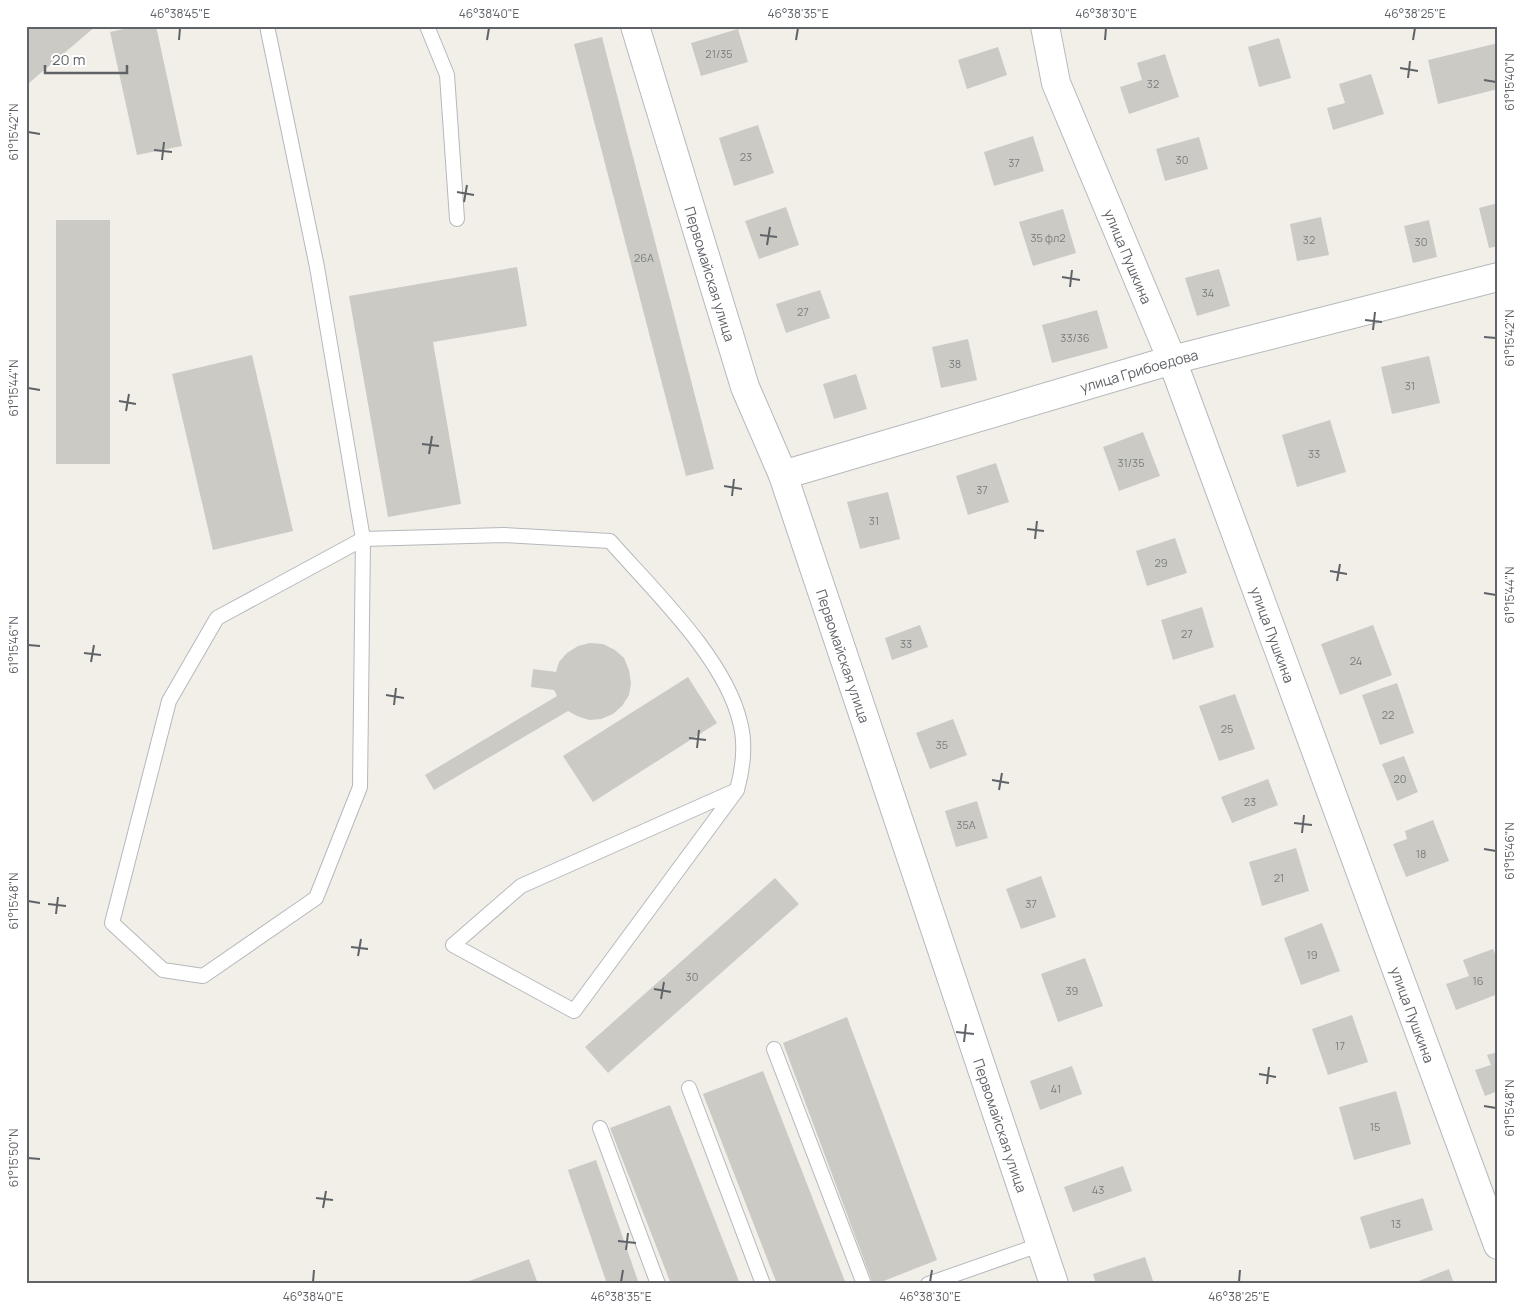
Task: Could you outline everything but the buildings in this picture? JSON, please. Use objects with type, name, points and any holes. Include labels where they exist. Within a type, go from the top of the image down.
[{"type":"street","name":"Первомайская улица","points":[[635,26],[745,387],[783,475],[1054,1284]]},
{"type":"street","name":"улица Пушкина","points":[[1045,26],[1056,83],[1172,360],[1498,1245]]},
{"type":"street","name":"улица Грибоедова","points":[[783,475],[1172,360],[1498,277]]},
{"type":"lane","points":[[268,26],[317,267],[363,539],[360,787],[316,898],[203,976],[163,970],[112,923],[169,701],[217,618],[363,539],[504,535],[610,541],[684,624],[716,667],[728,690],[738,716],[743,742],[741,776],[737,790],[574,1011],[453,945],[521,886],[737,790]]},
{"type":"lane","points":[[427,26],[447,75],[457,219]]},
{"type":"lane","points":[[774,1049],[864,1284]]},
{"type":"lane","points":[[689,1088],[762,1284]]},
{"type":"lane","points":[[600,1128],[658,1284]]},
{"type":"lane","points":[[928,1284],[1042,1244]]}]
